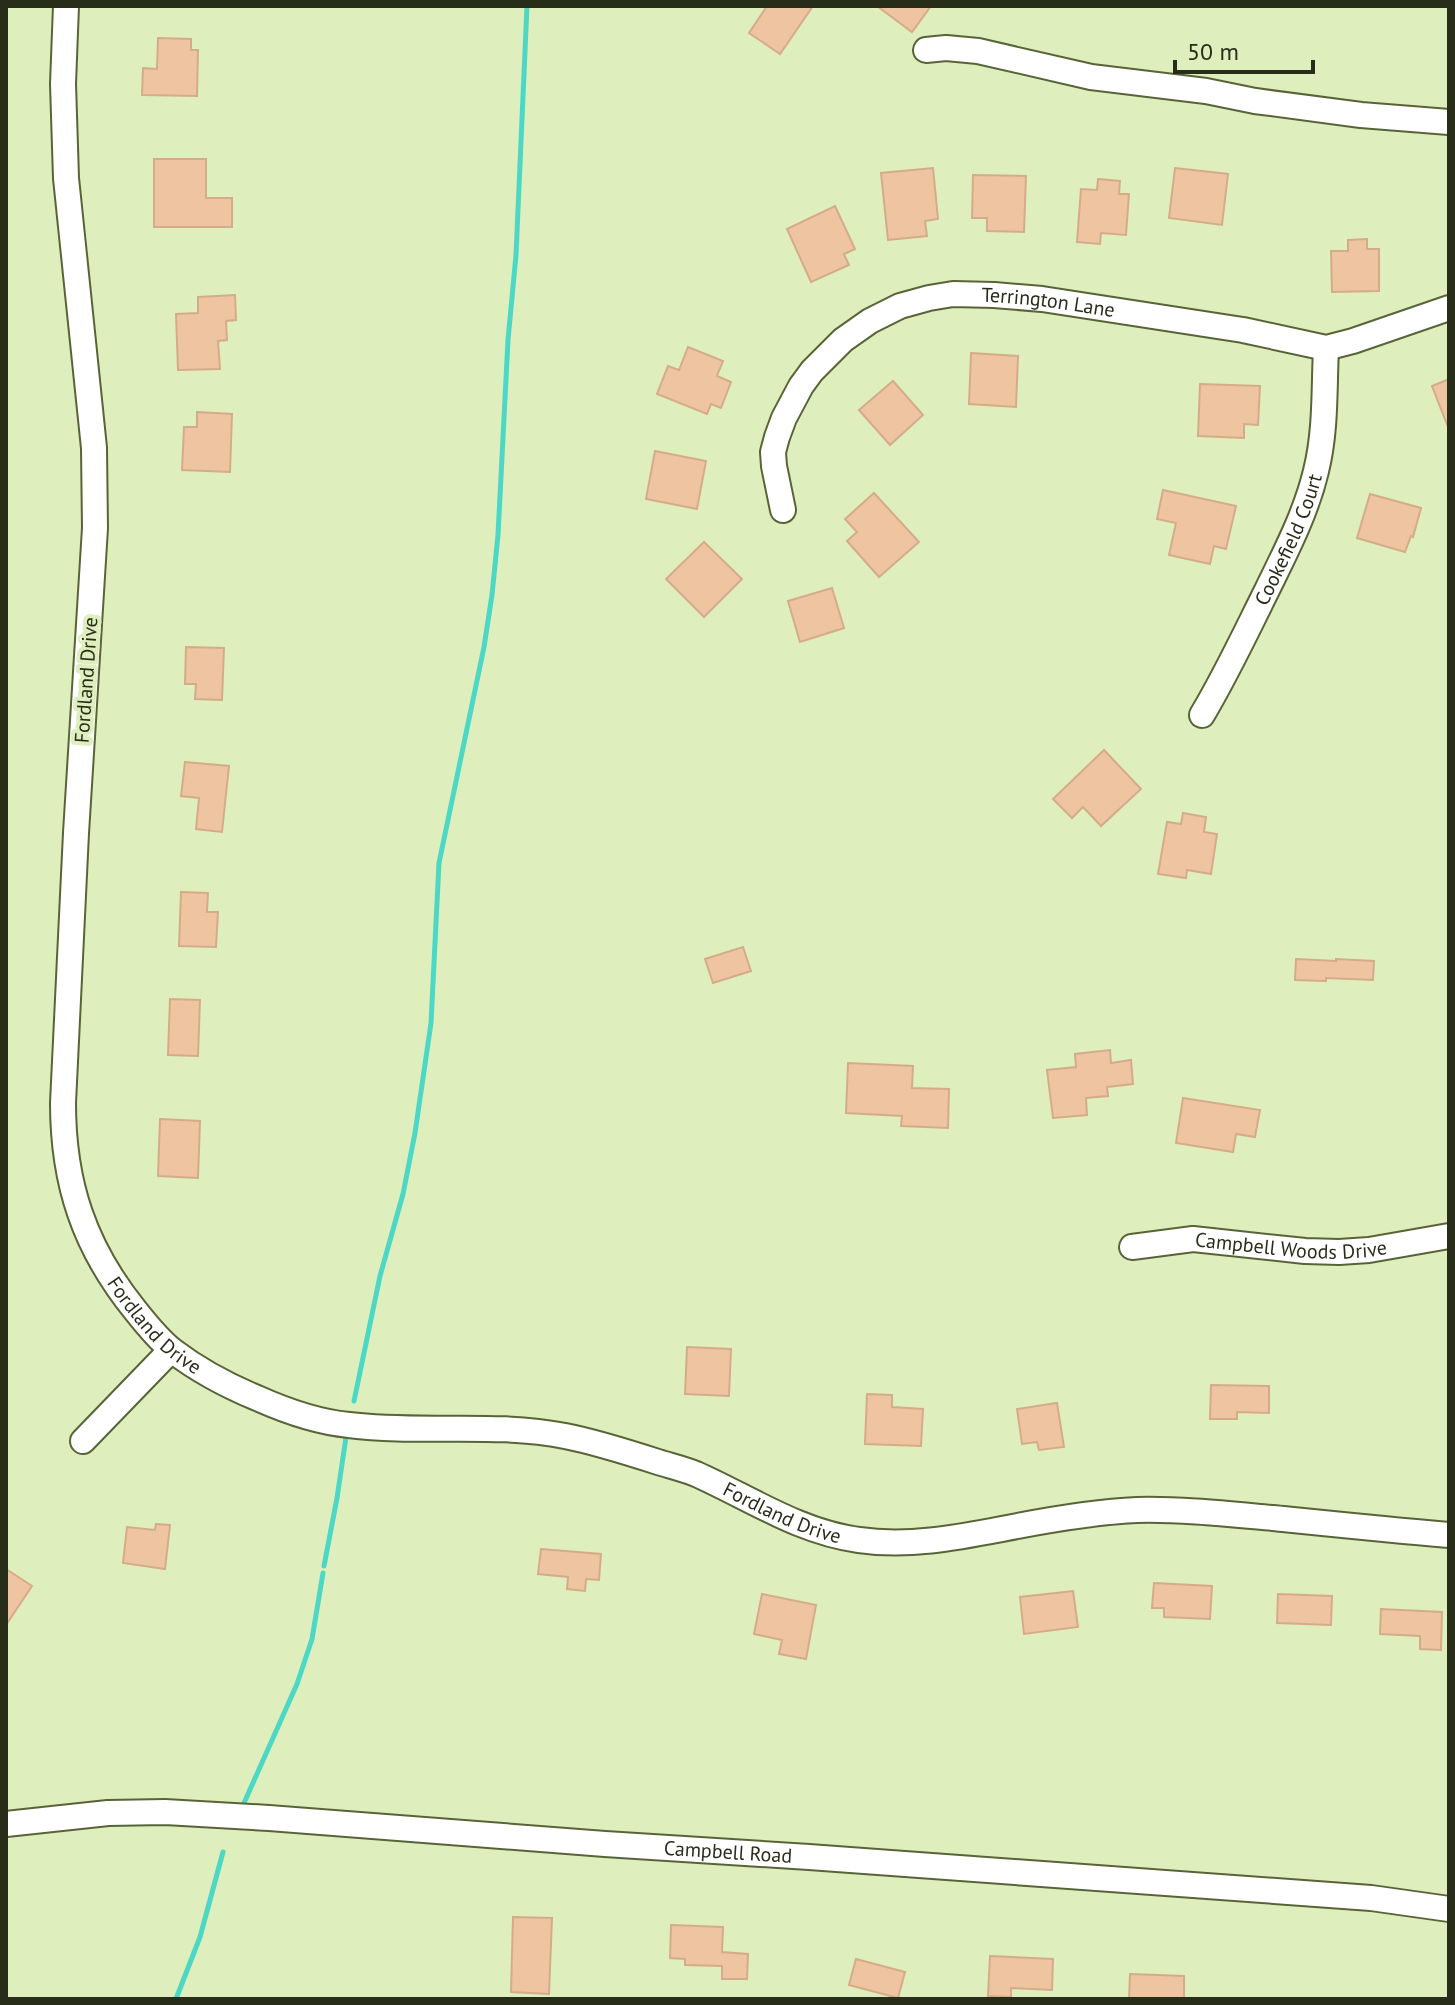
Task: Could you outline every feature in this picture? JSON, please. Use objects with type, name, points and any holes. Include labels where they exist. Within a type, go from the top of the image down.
[{"type":"street","name":"Fordland Drive","points":[[66,6],[63,84],[67,191],[94,448],[95,528],[72,913],[63,1131],[76,1206],[95,1249],[118,1289],[142,1319],[171,1350],[214,1378],[290,1412],[346,1425],[500,1430],[564,1436],[692,1472],[786,1520],[859,1540],[895,1543],[930,1541],[1062,1518],[1139,1510],[1206,1512],[1449,1535]]},
{"type":"street","points":[[926,50],[978,51],[1091,77],[1346,113],[1449,122]]},
{"type":"street","name":"Terrington Lane","points":[[783,510],[773,452],[784,418],[801,386],[843,340],[870,321],[900,306],[953,294],[1042,299],[1243,330],[1326,348],[1449,308]]},
{"type":"street","name":"Cookefield Court","points":[[1202,715],[1224,679],[1301,520],[1310,495],[1321,444],[1326,348]]},
{"type":"street","name":"Campbell Woods Drive","points":[[1132,1247],[1193,1239],[1339,1252],[1449,1236]]},
{"type":"street","points":[[83,1441],[171,1350]]},
{"type":"street","name":"Campbell Road","points":[[6,1824],[108,1813],[165,1812],[253,1817],[1355,1897],[1449,1909]]},
{"type":"building","points":[[767,6],[813,6],[780,54],[749,33]]},
{"type":"building","points":[[877,6],[931,6],[912,32]]},
{"type":"building","points":[[158,38],[191,39],[191,50],[198,50],[197,96],[142,95],[143,68],[157,69]]},
{"type":"building","points":[[154,159],[206,159],[206,198],[232,198],[232,227],[154,227]]},
{"type":"building","points":[[933,168],[938,219],[925,221],[927,236],[888,240],[881,173]]},
{"type":"building","points":[[1175,168],[1228,174],[1222,225],[1169,218]]},
{"type":"building","points":[[973,175],[1026,176],[1024,232],[987,231],[987,218],[972,218]]},
{"type":"building","points":[[1098,179],[1120,181],[1119,194],[1129,194],[1126,235],[1101,233],[1100,244],[1077,242],[1081,189],[1097,190]]},
{"type":"building","points":[[835,206],[855,249],[844,254],[849,265],[811,282],[787,229]]},
{"type":"building","points":[[1367,239],[1367,249],[1379,249],[1379,291],[1332,292],[1331,251],[1348,251],[1348,240]]},
{"type":"building","points":[[235,295],[236,320],[226,321],[227,340],[218,341],[220,369],[178,370],[176,314],[198,313],[198,297]]},
{"type":"building","points":[[688,347],[723,361],[717,376],[731,382],[721,408],[711,404],[707,414],[657,394],[668,366],[679,370]]},
{"type":"building","points":[[971,353],[1018,356],[1016,407],[969,404]]},
{"type":"building","points":[[1449,379],[1449,427],[1448,427],[1432,386]]},
{"type":"building","points":[[893,381],[923,415],[890,445],[859,410]]},
{"type":"building","points":[[1200,384],[1260,386],[1258,425],[1244,424],[1244,438],[1198,436]]},
{"type":"building","points":[[197,412],[232,414],[230,472],[182,470],[184,427],[197,427]]},
{"type":"building","points":[[655,451],[706,461],[697,509],[646,499]]},
{"type":"building","points":[[1163,490],[1236,506],[1226,549],[1214,546],[1210,564],[1169,555],[1176,523],[1157,519]]},
{"type":"building","points":[[874,493],[919,542],[879,577],[847,541],[857,532],[845,519]]},
{"type":"building","points":[[1370,494],[1421,508],[1405,552],[1357,538]]},
{"type":"building","points":[[704,542],[742,579],[704,617],[666,579]]},
{"type":"building","points":[[832,588],[844,628],[800,642],[788,601]]},
{"type":"building","points":[[186,647],[224,648],[222,700],[195,699],[196,684],[185,684]]},
{"type":"building","points":[[1104,750],[1141,789],[1101,826],[1083,807],[1072,818],[1053,799]]},
{"type":"building","points":[[185,762],[229,766],[222,832],[196,829],[199,798],[181,796]]},
{"type":"building","points":[[1183,813],[1206,817],[1204,832],[1217,834],[1211,874],[1187,870],[1186,878],[1158,874],[1167,822],[1181,824]]},
{"type":"building","points":[[181,892],[208,893],[207,912],[218,912],[216,947],[179,946]]},
{"type":"building","points":[[743,947],[751,971],[713,983],[705,959]]},
{"type":"building","points":[[1296,959],[1374,961],[1373,980],[1295,980]]},
{"type":"building","points":[[170,999],[200,1000],[198,1056],[168,1055]]},
{"type":"building","points":[[1110,1050],[1111,1063],[1131,1060],[1133,1084],[1107,1087],[1108,1096],[1086,1098],[1087,1115],[1053,1118],[1047,1070],[1076,1067],[1075,1054]]},
{"type":"building","points":[[848,1063],[913,1066],[912,1088],[949,1089],[948,1128],[901,1126],[902,1116],[846,1113]]},
{"type":"building","points":[[1183,1098],[1260,1110],[1255,1137],[1236,1134],[1233,1152],[1176,1143]]},
{"type":"building","points":[[160,1119],[200,1121],[198,1178],[158,1176]]},
{"type":"building","points":[[687,1347],[731,1349],[729,1396],[685,1394]]},
{"type":"building","points":[[1211,1385],[1269,1386],[1269,1413],[1237,1412],[1237,1419],[1210,1419]]},
{"type":"building","points":[[867,1394],[892,1395],[892,1407],[923,1409],[921,1446],[865,1444]]},
{"type":"building","points":[[1057,1403],[1064,1447],[1039,1450],[1037,1442],[1022,1444],[1017,1409]]},
{"type":"building","points":[[156,1524],[170,1525],[165,1569],[123,1563],[127,1527],[155,1530]]},
{"type":"building","points":[[541,1549],[601,1554],[599,1580],[586,1579],[585,1591],[567,1589],[568,1577],[538,1574]]},
{"type":"building","points":[[6,1569],[32,1586],[6,1625]]},
{"type":"building","points":[[1154,1583],[1212,1586],[1210,1619],[1164,1617],[1164,1608],[1152,1608]]},
{"type":"building","points":[[1073,1591],[1078,1627],[1024,1634],[1020,1597]]},
{"type":"building","points":[[762,1594],[816,1605],[806,1659],[779,1654],[782,1640],[754,1634]]},
{"type":"building","points":[[1278,1594],[1332,1596],[1331,1625],[1277,1623]]},
{"type":"building","points":[[1381,1609],[1442,1612],[1441,1650],[1420,1649],[1420,1636],[1380,1634]]},
{"type":"building","points":[[513,1917],[552,1918],[549,1994],[511,1992]]},
{"type":"building","points":[[671,1925],[723,1927],[722,1952],[748,1954],[747,1979],[722,1979],[722,1966],[685,1965],[685,1959],[670,1958]]},
{"type":"building","points":[[990,1956],[1053,1959],[1052,1990],[1011,1988],[1011,1997],[988,1996]]},
{"type":"building","points":[[856,1959],[905,1972],[898,1998],[849,1985]]},
{"type":"building","points":[[1130,1974],[1184,1976],[1184,1999],[1129,1999]]},
{"type":"waterway","points":[[354,1401],[415,1133],[431,1023],[439,863],[492,595],[516,255],[527,6]]},
{"type":"waterway","points":[[324,1566],[346,1437]]},
{"type":"waterway","points":[[244,1803],[297,1684],[312,1639],[323,1573]]},
{"type":"waterway","points":[[176,1999],[200,1937],[223,1852]]}]
